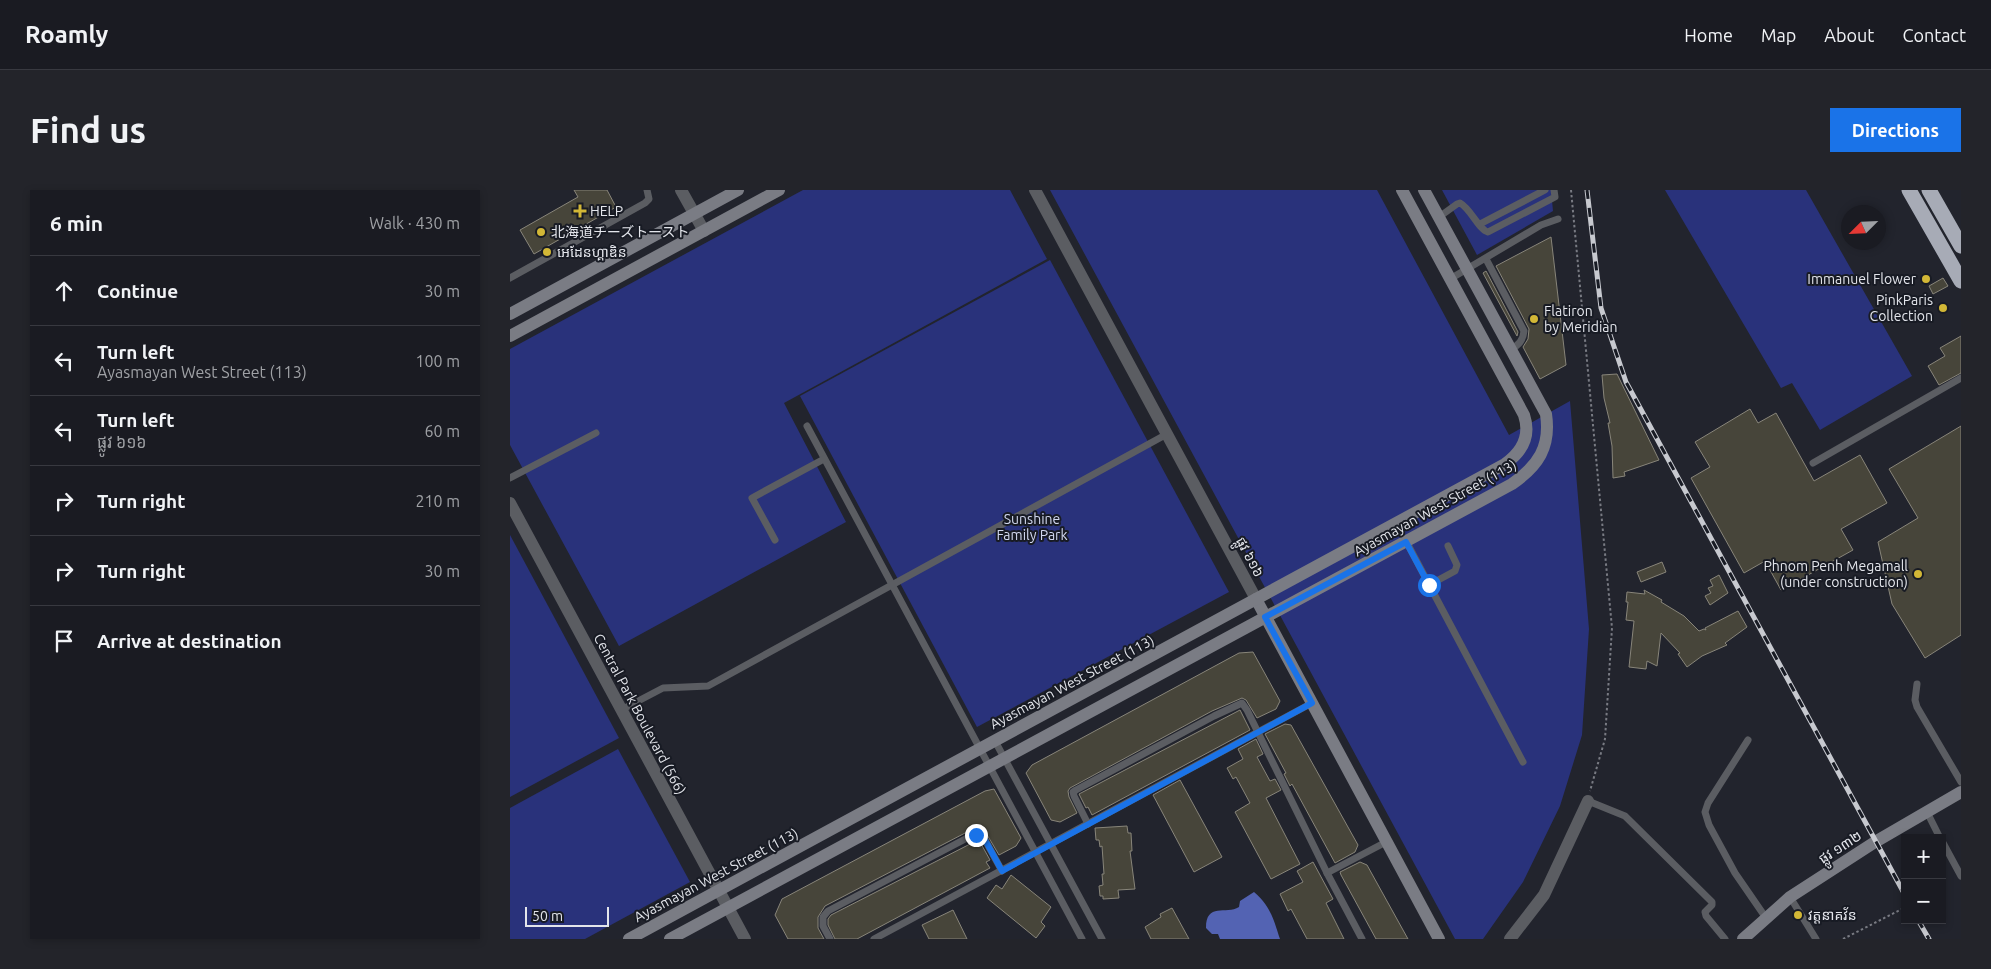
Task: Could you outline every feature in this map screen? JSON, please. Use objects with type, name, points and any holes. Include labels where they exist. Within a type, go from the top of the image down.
[{"type":"highway","points":[[1909,190],[1961,281]]},
{"type":"highway","points":[[1929,190],[1961,246]]},
{"type":"street","points":[[681,190],[704,231]]},
{"type":"street","points":[[510,314],[738,190]]},
{"type":"street","points":[[510,336],[779,190]]},
{"type":"street","name":"ផ្លូវ ៦១៦","points":[[1035,190],[1439,939]]},
{"type":"street","points":[[1402,190],[1450,279]]},
{"type":"street","points":[[1424,190],[1511,350]]},
{"type":"street","points":[[1422,227],[1439,217]]},
{"type":"street","name":"Ayasmayan West Street (113)","points":[[629,939],[1505,464],[1519,452],[1527,435],[1527,426],[1524,416],[1450,279]]},
{"type":"street","name":"Ayasmayan West Street (113)","points":[[670,939],[1406,542],[1527,474],[1539,460],[1544,448],[1547,424],[1546,414],[1511,350]]},
{"type":"street","name":"Central Park Boulevard (566)","points":[[510,504],[513,517],[621,710],[745,939]]},
{"type":"street","points":[[1396,523],[1406,542]]},
{"type":"street","points":[[1064,703],[1074,721]]},
{"type":"street","name":"ផ្លូវ ១៣២","points":[[1743,939],[1790,897],[1875,842],[1960,792]]},
{"type":"street","points":[[1510,939],[1544,895],[1588,801]]},
{"type":"street","points":[[826,832],[836,849]]},
{"type":"lane","points":[[510,278],[645,203],[649,199],[647,190]]},
{"type":"lane","points":[[1480,224],[1545,190]]},
{"type":"lane","points":[[1439,217],[1456,204],[1460,204],[1480,224],[1483,231],[1488,232],[1555,197],[1554,190]]},
{"type":"lane","points":[[1450,279],[1542,226],[1558,219]]},
{"type":"lane","points":[[1486,258],[1524,331],[1523,338],[1519,344],[1511,350]]},
{"type":"lane","points":[[1813,463],[1961,378]]},
{"type":"lane","points":[[807,426],[1082,939]]},
{"type":"lane","points":[[510,478],[596,433]]},
{"type":"lane","points":[[621,710],[663,688],[708,686],[1166,434]]},
{"type":"lane","points":[[775,540],[752,498],[824,458]]},
{"type":"lane","points":[[1406,542],[1523,762]]},
{"type":"lane","points":[[1429,585],[1455,571],[1457,565],[1448,546]]},
{"type":"lane","points":[[1917,684],[1915,700],[1917,707],[1960,792]]},
{"type":"lane","points":[[1088,824],[1073,792],[1107,772],[1242,703],[1248,710],[1327,874],[1362,939]]},
{"type":"lane","points":[[874,939],[1258,734],[1312,703]]},
{"type":"lane","points":[[995,740],[1102,939]]},
{"type":"lane","points":[[1748,740],[1708,803],[1705,812],[1709,826],[1735,873],[1766,918]]},
{"type":"lane","points":[[1588,801],[1624,816],[1712,902],[1712,905],[1705,912],[1706,916],[1725,939]]},
{"type":"lane","points":[[1927,812],[1938,834]]},
{"type":"lane","points":[[830,939],[823,926],[823,917],[828,911],[969,837],[976,835],[984,838],[1002,871]]},
{"type":"lane","points":[[1327,874],[1386,842]]},
{"type":"lane","points":[[1946,848],[1961,876]]},
{"type":"lane","points":[[1790,897],[1816,939]]},
{"type":"path","points":[[1571,190],[1612,628],[1605,738],[1588,801]]},
{"type":"path","points":[[1842,939],[1901,910]]},
{"type":"green space","points":[[803,190],[1010,190],[1047,259],[784,403],[846,522],[619,646],[510,445],[510,349]]},
{"type":"green space","points":[[1050,190],[1377,190],[1509,435],[1570,401],[1589,629],[1582,735],[1560,806],[1523,882],[1483,939],[1455,939]]},
{"type":"green space","points":[[1442,190],[1551,190],[1553,211],[1477,255]]},
{"type":"green space","points":[[1665,190],[1806,190],[1912,376],[1820,430],[1792,383],[1781,388]]},
{"type":"green space","name":"Sunshine Family Park","points":[[1050,260],[1229,592],[977,727],[800,396]]},
{"type":"green space","points":[[510,535],[619,738],[510,797]]},
{"type":"green space","points":[[618,749],[690,882],[585,939],[510,939],[510,808]]},
{"type":"water","points":[[1254,892],[1268,908],[1280,939],[1220,939],[1218,934],[1212,934],[1206,928],[1209,915],[1213,912],[1239,907],[1240,901]]},
{"type":"building","points":[[574,190],[607,190],[616,207],[534,254],[520,230],[578,197]]},
{"type":"building","name":"Flatiron by Meridian","points":[[1551,237],[1566,365],[1540,379],[1523,347],[1528,339],[1529,329],[1496,266]]},
{"type":"building","points":[[1486,271],[1518,332],[1517,336],[1483,273]]},
{"type":"building","points":[[1943,278],[1948,286],[1933,294],[1929,286]]},
{"type":"building","points":[[1961,336],[1961,373],[1939,385],[1928,366],[1945,356],[1940,348]]},
{"type":"building","points":[[1617,374],[1659,460],[1624,472],[1625,476],[1613,478],[1612,446],[1608,423],[1610,423],[1604,398],[1602,375]]},
{"type":"building","points":[[1750,409],[1758,423],[1776,413],[1814,481],[1860,455],[1887,503],[1841,529],[1853,550],[1781,590],[1765,561],[1744,573],[1691,478],[1710,467],[1695,442]]},
{"type":"building","name":"Phnom Penh Megamall (under construction)","points":[[1961,426],[1961,635],[1925,658],[1892,604],[1878,542],[1918,518],[1889,469]]},
{"type":"building","points":[[1662,562],[1666,572],[1641,582],[1637,572]]},
{"type":"building","points":[[1719,575],[1728,593],[1710,605],[1705,596],[1711,593],[1708,588],[1713,586],[1710,580]]},
{"type":"building","points":[[1644,590],[1684,616],[1699,631],[1706,630],[1705,628],[1738,611],[1747,627],[1725,643],[1727,645],[1702,656],[1687,667],[1678,654],[1680,653],[1661,633],[1657,666],[1647,661],[1646,669],[1629,667],[1634,621],[1626,620],[1627,592],[1645,594]]},
{"type":"building","points":[[1253,652],[1280,701],[1276,709],[1257,718],[1246,700],[1242,698],[1212,711],[1070,788],[1068,791],[1069,797],[1077,813],[1060,822],[1051,820],[1026,773],[1032,765],[1239,653]]},
{"type":"building","points":[[1240,710],[1250,730],[1092,815],[1088,807],[1086,808],[1079,794]]},
{"type":"building","points":[[1285,724],[1291,725],[1358,845],[1355,852],[1335,863],[1292,784],[1290,786],[1284,774],[1286,773],[1265,734]]},
{"type":"building","points":[[1256,739],[1263,754],[1257,757],[1270,781],[1275,779],[1281,790],[1266,798],[1300,864],[1271,879],[1235,812],[1250,803],[1236,777],[1233,779],[1227,768],[1243,759],[1238,749]]},
{"type":"building","points":[[1180,780],[1222,857],[1194,872],[1153,795]]},
{"type":"building","points":[[994,789],[1021,838],[1016,846],[999,855],[986,833],[977,830],[967,832],[825,906],[818,917],[818,928],[824,939],[788,939],[775,915],[782,899],[985,791]]},
{"type":"building","points":[[1127,826],[1128,833],[1131,833],[1132,851],[1130,851],[1135,889],[1118,890],[1119,898],[1103,899],[1103,896],[1100,896],[1099,886],[1103,885],[1102,874],[1104,874],[1102,846],[1100,847],[1099,840],[1096,840],[1095,828]]},
{"type":"building","points":[[976,841],[980,842],[990,860],[986,862],[990,868],[857,939],[835,939],[828,925],[828,919],[831,915]]},
{"type":"building","points":[[1313,862],[1333,899],[1326,903],[1344,939],[1307,939],[1291,909],[1288,911],[1280,894],[1303,882],[1297,871]]},
{"type":"building","points":[[1360,862],[1367,865],[1408,939],[1376,939],[1340,872]]},
{"type":"building","points":[[1011,875],[1051,907],[1041,922],[1045,926],[1036,938],[987,898],[996,885],[1002,889]]},
{"type":"building","points":[[1172,908],[1189,939],[1151,939],[1145,927],[1161,917],[1160,914]]},
{"type":"building","points":[[953,910],[967,939],[929,939],[922,925]]},
{"type":"railway","points":[[1587,190],[1601,308],[1626,382],[1901,888]]},
{"type":"railway","points":[[1920,924],[1929,939]]},
{"type":"place","name":"HELP","points":[[580,211]]},
{"type":"place","name":"北海道チーズトースト","points":[[541,232]]},
{"type":"place","name":"អេដែនហ្គាឌិន","points":[[547,252]]},
{"type":"place","name":"Immanuel Flower","points":[[1926,279]]},
{"type":"place","name":"PinkParis Collection","points":[[1943,308]]},
{"type":"place","name":"Flatiron by Meridian","points":[[1534,319]]},
{"type":"place","name":"Phnom Penh Megamall (under construction)","points":[[1918,574]]},
{"type":"place","name":"វត្តនាគវ័ន","points":[[1798,915]]},
{"type":"route","points":[[976,835],[984,838],[1002,871],[1258,734],[1312,703],[1265,617],[1406,542],[1429,585]]}]
